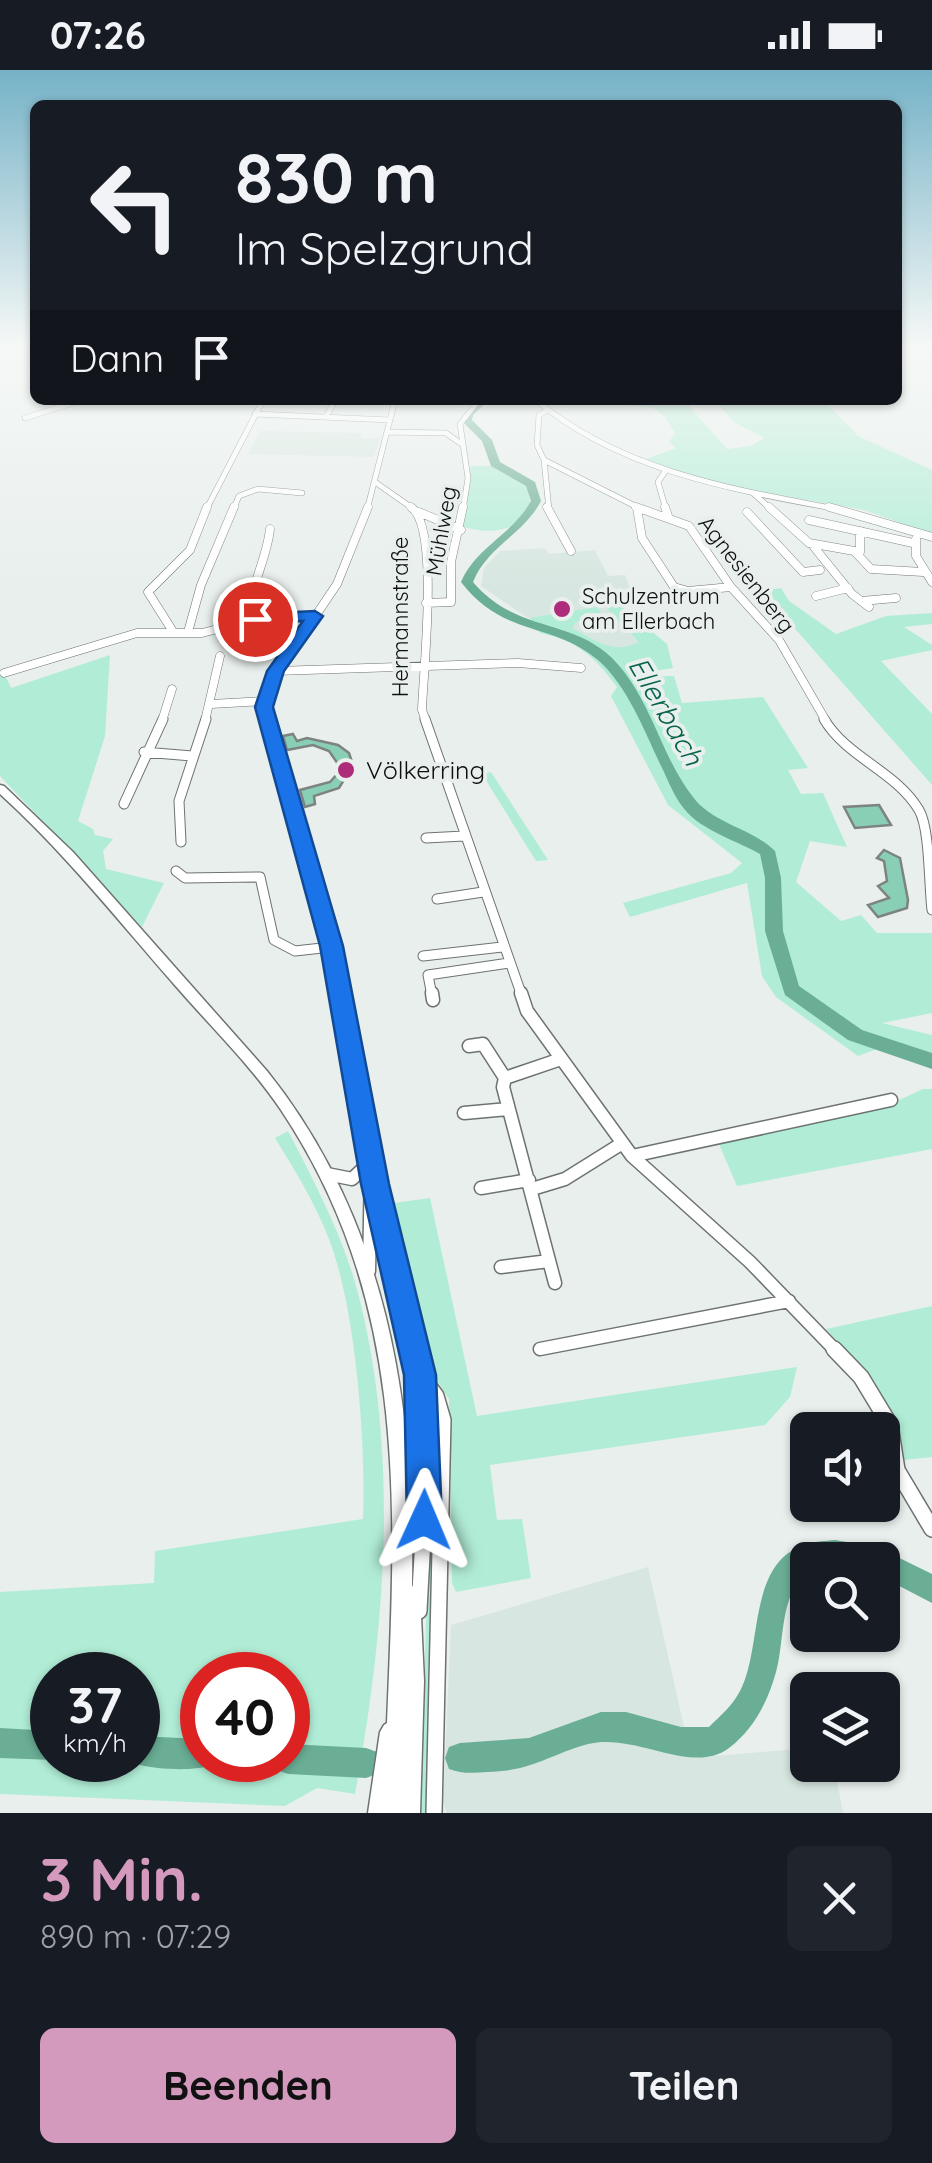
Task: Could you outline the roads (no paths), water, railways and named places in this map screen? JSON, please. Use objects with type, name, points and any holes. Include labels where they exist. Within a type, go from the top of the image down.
[{"type":"main road","points":[[0,788],[148,946],[286,1106],[326,1174],[369,1271],[394,1382],[404,1493],[409,1813]]},
{"type":"main road","points":[[392,1813],[407,1673],[402,1602],[404,1493]]},
{"type":"main road","points":[[379,1813],[407,1673]]},
{"type":"street","points":[[172,630],[148,592],[190,550],[209,502],[249,426]]},
{"type":"street","points":[[388,426],[376,482],[348,560],[276,671],[264,701],[331,946],[375,1184],[420,1375],[425,1501],[407,1673]]},
{"type":"street","points":[[386,432],[446,434],[460,443],[461,426]]},
{"type":"street","points":[[538,426],[545,503],[571,550]]},
{"type":"street","points":[[577,426],[666,470],[709,486],[864,514],[928,535]]},
{"type":"street","name":"Mühlweg","points":[[426,603],[451,602],[448,567],[461,530],[469,474],[460,443]]},
{"type":"street","name":"Agnesienberg","points":[[544,460],[572,479],[689,526],[731,587],[779,640],[836,739],[899,787],[921,812],[932,910]]},
{"type":"street","name":"Agnesienberg","points":[[666,470],[658,482],[668,516]]},
{"type":"street","name":"Hermannstraße","points":[[376,482],[418,512],[461,530]]},
{"type":"street","points":[[188,632],[201,585],[240,496],[258,489],[302,493]]},
{"type":"street","points":[[754,494],[809,543],[869,608]]},
{"type":"street","points":[[637,508],[642,538],[674,587],[688,592],[731,587]]},
{"type":"street","name":"Hermannstraße","points":[[418,512],[423,521],[426,603],[422,710],[526,1010],[621,1144],[789,1301],[861,1377],[895,1441],[896,1470],[932,1529]]},
{"type":"street","points":[[748,512],[802,572],[820,570]]},
{"type":"street","points":[[808,520],[913,543],[928,535]]},
{"type":"street","points":[[770,537],[788,528]]},
{"type":"street","points":[[255,619],[249,611],[254,576],[268,548],[270,529]]},
{"type":"street","points":[[809,543],[855,552],[862,550],[860,531]]},
{"type":"street","points":[[913,543],[923,572],[932,582]]},
{"type":"street","points":[[855,552],[871,569],[923,572]]},
{"type":"street","points":[[816,596],[848,588]]},
{"type":"street","points":[[860,600],[896,598]]},
{"type":"street","points":[[4,673],[124,636],[172,630],[209,632],[255,619],[315,616]]},
{"type":"street","points":[[180,842],[179,801],[211,704],[220,656]]},
{"type":"street","points":[[276,671],[549,664],[580,668]]},
{"type":"street","points":[[124,804],[132,775],[163,723],[172,690]]},
{"type":"street","points":[[211,704],[264,701]]},
{"type":"street","points":[[144,752],[192,756]]},
{"type":"street","points":[[426,838],[428,842],[464,836]]},
{"type":"street","points":[[176,872],[185,878],[260,877],[274,940],[294,951],[331,946]]},
{"type":"street","points":[[437,899],[483,892]]},
{"type":"street","points":[[423,956],[502,947]]},
{"type":"street","points":[[432,1000],[428,975],[509,963]]},
{"type":"street","points":[[469,1046],[483,1044],[505,1078],[508,1110],[554,1284]]},
{"type":"street","points":[[505,1078],[558,1060]]},
{"type":"street","points":[[632,1156],[891,1100]]},
{"type":"street","points":[[464,1113],[508,1110]]},
{"type":"street","points":[[481,1188],[565,1179],[621,1144]]},
{"type":"street","points":[[326,1174],[352,1179],[372,1160]]},
{"type":"street","points":[[369,1271],[375,1184]]},
{"type":"street","points":[[501,1266],[549,1261]]},
{"type":"street","points":[[540,1350],[789,1301]]},
{"type":"street","points":[[420,1375],[436,1396],[443,1420],[434,1813]]},
{"type":"waterway","name":"Ellerbach","points":[[473,426],[487,440],[495,464],[531,484],[536,501],[521,523],[480,558],[467,582],[498,612],[571,638],[606,660],[637,705],[683,796],[698,814],[767,851],[773,878],[774,931],[791,990],[855,1035],[932,1061]]},
{"type":"waterway","points":[[460,1758],[529,1753],[580,1732],[613,1726],[692,1743],[716,1740],[752,1699],[762,1671],[778,1590],[790,1569]]},
{"type":"waterway","points":[[900,1572],[932,1589]]},
{"type":"waterway","points":[[0,1743],[30,1745]]},
{"type":"waterway","points":[[160,1752],[180,1753]]},
{"type":"waterway","points":[[310,1760],[366,1763]]},
{"type":"place","name":"Schulzentrum am Ellerbach","points":[[562,609]]},
{"type":"place","name":"Völkerring","points":[[346,770]]}]
